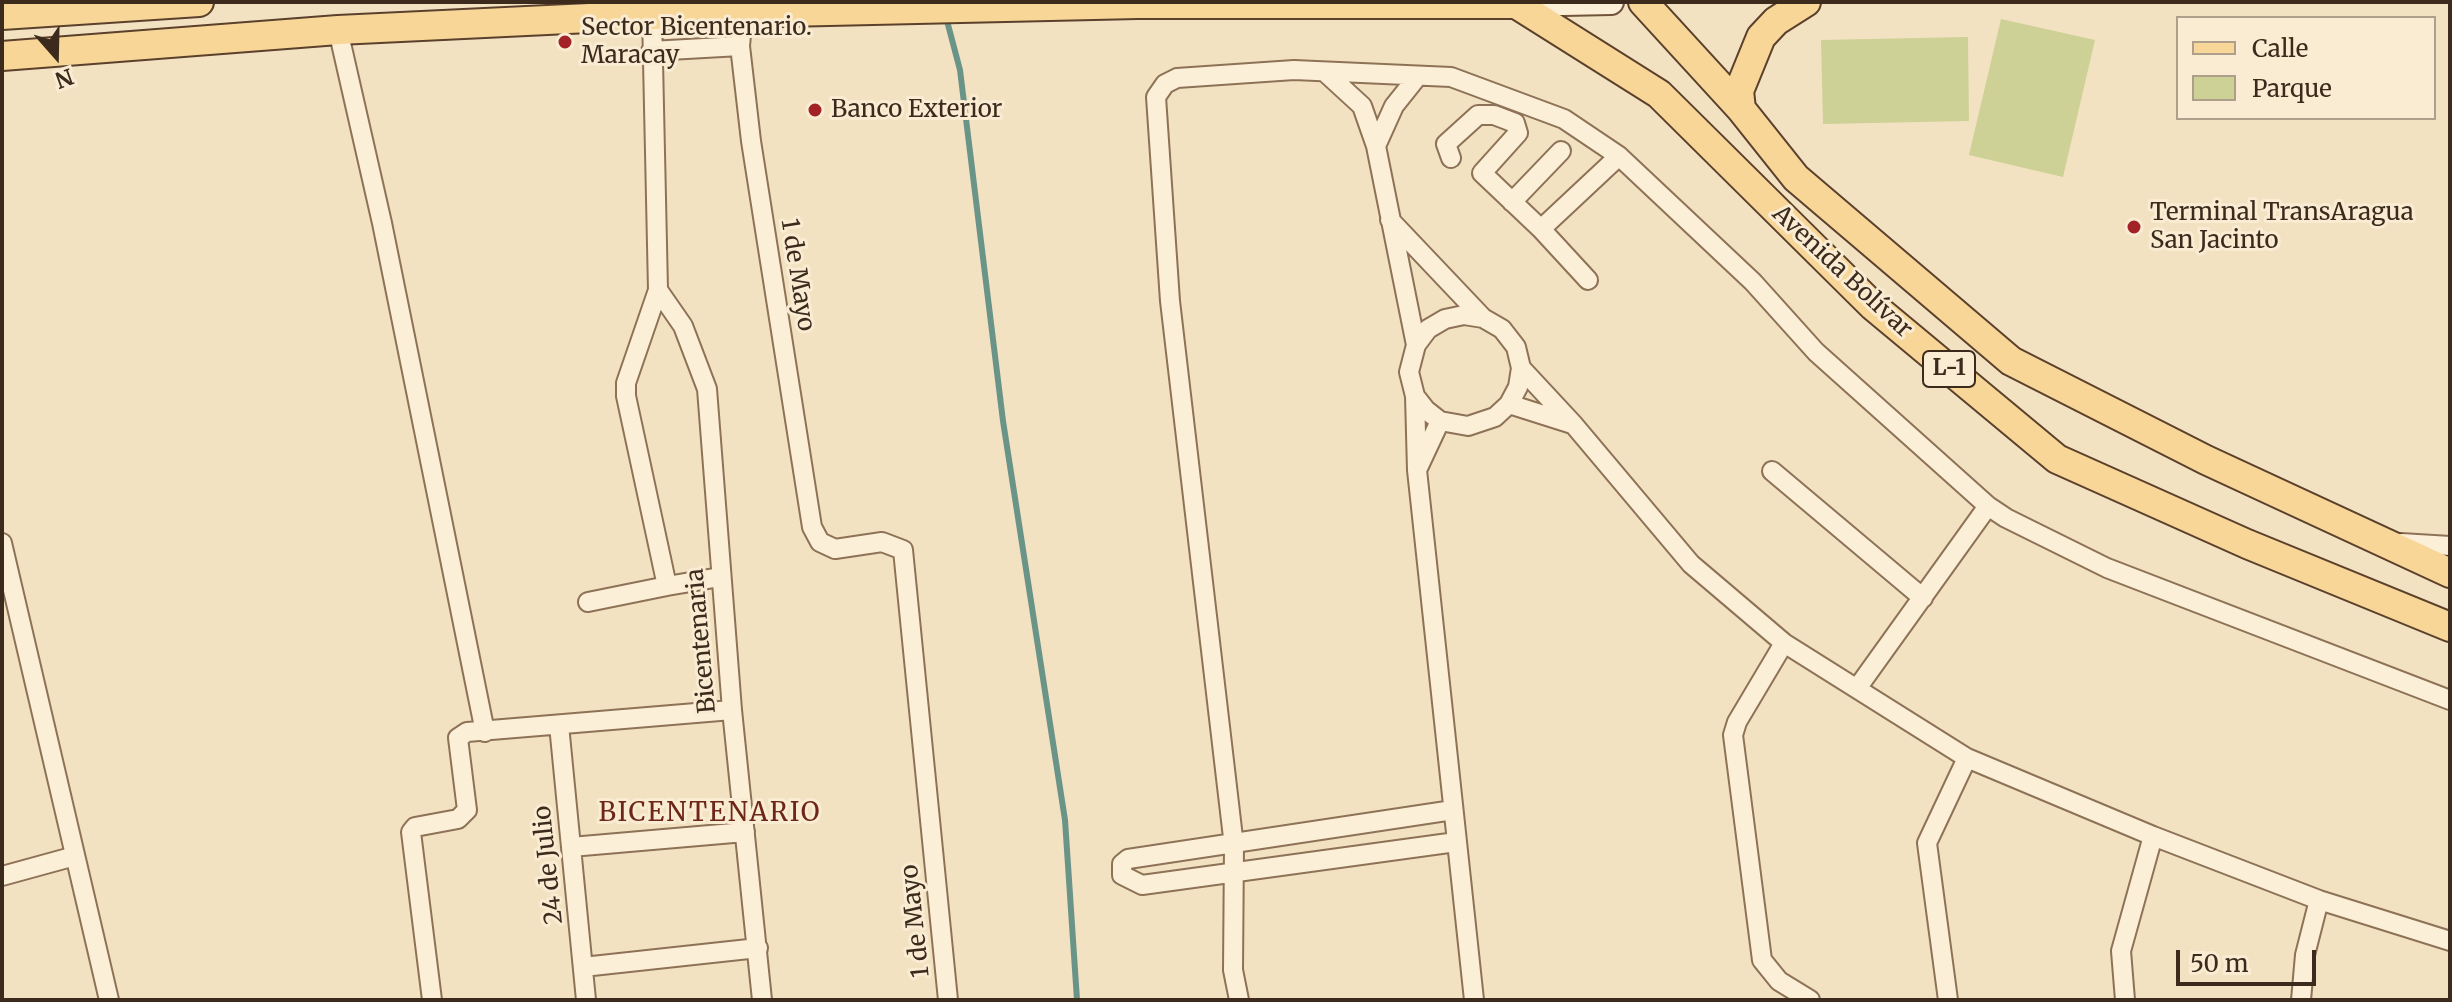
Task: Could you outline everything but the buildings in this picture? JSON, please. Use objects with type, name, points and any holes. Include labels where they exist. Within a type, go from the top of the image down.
[{"type":"main road","points":[[2,15],[199,2]]},
{"type":"main road","name":"Avenida Bolívar","points":[[1643,2],[1741,109],[1796,178],[2011,361],[2373,541],[2450,573]]},
{"type":"main road","points":[[1741,109],[1739,91],[1747,64],[1761,37],[1776,21],[1806,2]]},
{"type":"main road","points":[[2,56],[338,30],[652,15],[1212,3],[1516,4]]},
{"type":"main road","name":"Avenida Bolívar","points":[[1516,4],[1659,94],[1873,306],[2057,459],[2247,544],[2450,627]]},
{"type":"street","points":[[1516,4],[1611,2]]},
{"type":"street","points":[[1795,2],[1806,2]]},
{"type":"street","name":"1 de Mayo","points":[[743,13],[740,46],[812,527],[820,542],[835,549],[882,542],[903,550],[948,1000]]},
{"type":"street","points":[[652,15],[658,290],[626,383],[626,396],[667,586]]},
{"type":"street","points":[[338,30],[382,223],[485,732]]},
{"type":"street","points":[[651,51],[740,46]]},
{"type":"street","points":[[1239,1000],[1233,970],[1234,846],[1170,301],[1156,97],[1165,84],[1177,78],[1294,70],[1451,77],[1564,119],[1619,156],[1753,282],[1816,352],[1988,506],[2107,568],[2450,700]]},
{"type":"street","points":[[1326,73],[1362,106],[1376,146],[1416,345]]},
{"type":"street","points":[[1376,146],[1394,106],[1418,76]]},
{"type":"street","points":[[1451,158],[1446,144],[1478,115],[1494,115],[1515,123],[1518,133],[1482,173],[1541,229],[1588,280]]},
{"type":"street","points":[[1512,202],[1561,151]]},
{"type":"street","points":[[1541,229],[1619,156]]},
{"type":"street","points":[[1390,220],[1483,318],[1502,329],[1516,347],[1521,368],[1518,387],[1509,404],[1495,417],[1468,426],[1440,421],[1415,396]]},
{"type":"street","name":"Bicentenaria","points":[[658,290],[683,326],[707,389],[720,577],[762,1000]]},
{"type":"street","points":[[1474,1000],[1417,470],[1415,396],[1409,372],[1416,345],[1428,329],[1445,319],[1464,315],[1483,318]]},
{"type":"street","points":[[1521,368],[1574,425],[1691,564],[1784,643],[1967,758],[2153,836],[2319,900],[2450,941]]},
{"type":"street","points":[[1509,404],[1574,425]]},
{"type":"street","points":[[1417,470],[1440,421]]},
{"type":"street","points":[[1772,471],[1923,598]]},
{"type":"street","points":[[1858,687],[1988,506]]},
{"type":"street","points":[[2373,541],[2450,546]]},
{"type":"street","points":[[2,543],[109,1000]]},
{"type":"street","points":[[588,602],[720,577]]},
{"type":"street","points":[[1784,643],[1737,722],[1733,735],[1762,960],[1779,981],[1810,1000]]},
{"type":"street","points":[[432,1000],[411,832],[415,827],[464,815],[467,810],[458,738],[467,732],[732,710]]},
{"type":"street","name":"24 de Julio","points":[[559,725],[586,1000]]},
{"type":"street","points":[[1948,1000],[1927,843],[1967,758]]},
{"type":"street","points":[[1453,810],[1234,846],[1128,859],[1122,864],[1122,875],[1142,885],[1456,842]]},
{"type":"street","points":[[571,847],[745,832]]},
{"type":"street","points":[[2125,1000],[2121,951],[2153,836]]},
{"type":"street","points":[[2,876],[75,856]]},
{"type":"street","points":[[2301,1000],[2305,955],[2319,900]]},
{"type":"street","points":[[583,967],[758,948]]},
{"type":"green space","points":[[2001,19],[2095,40],[2063,177],[1969,155]]},
{"type":"green space","points":[[1968,37],[1969,121],[1823,124],[1821,40]]},
{"type":"waterway","points":[[946,17],[960,70],[1003,421],[1065,820],[1077,1000]]},
{"type":"place","name":"Sector Bicentenario. Maracay","points":[[565,42]]},
{"type":"place","name":"Banco Exterior","points":[[815,110]]},
{"type":"place","name":"Terminal TransAragua San Jacinto","points":[[2134,227]]},
{"type":"district","name":"BICENTENARIO","points":[[710,814]]}]
